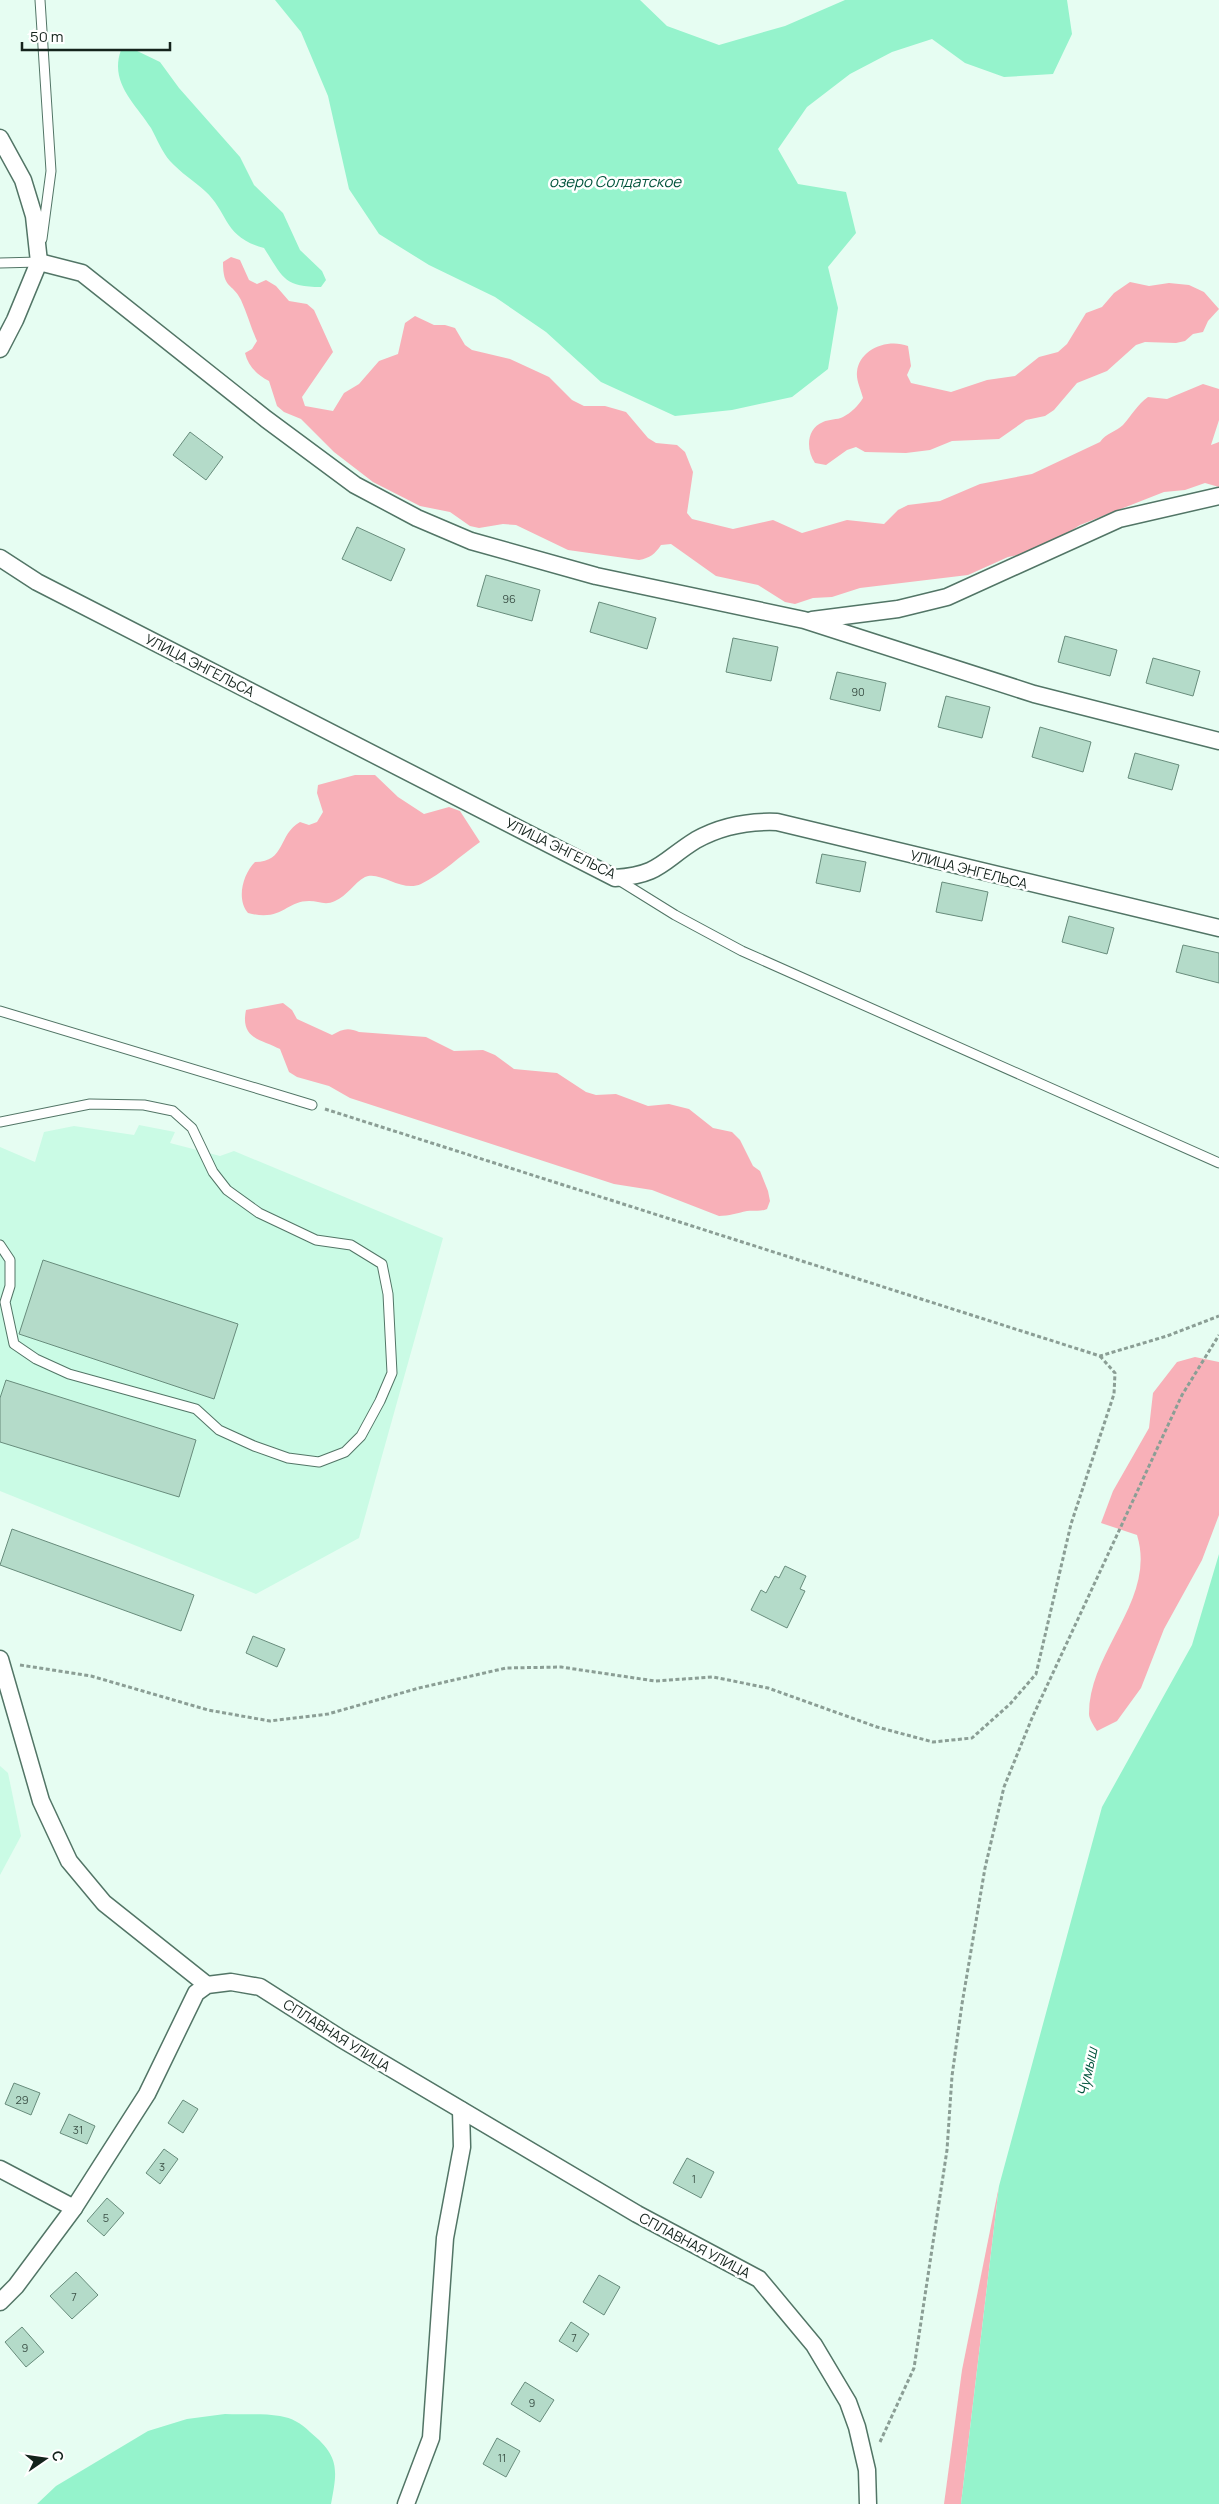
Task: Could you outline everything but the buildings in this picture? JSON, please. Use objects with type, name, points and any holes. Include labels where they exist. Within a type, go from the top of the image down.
[{"type":"street","points":[[0,138],[24,180],[34,216],[39,262],[15,320],[0,349]]},
{"type":"street","points":[[39,262],[82,273],[266,419],[355,485],[417,518],[471,541],[596,576],[804,620],[1034,694],[1219,741]]},
{"type":"street","points":[[804,620],[898,608],[947,597],[1119,519],[1219,496]]},
{"type":"street","name":"УЛИЦА ЭНГЕЛЬСА","points":[[0,558],[46,586],[615,878],[636,876],[654,870],[697,839],[733,826],[755,821],[778,822],[1219,928]]},
{"type":"street","points":[[0,2302],[16,2286],[74,2208],[147,2094],[196,1993],[208,1985],[104,1903],[69,1861],[41,1801],[1,1661]]},
{"type":"street","name":"СПЛАВНАЯ УЛИЦА","points":[[208,1985],[231,1982],[260,1987],[340,2038],[637,2214],[760,2279],[814,2345],[848,2402],[857,2427],[867,2470],[868,2504]]},
{"type":"street","points":[[406,2504],[431,2438],[445,2238],[462,2147],[461,2110]]},
{"type":"street","points":[[0,2169],[74,2208]]},
{"type":"lane","points":[[0,263],[39,262],[51,171],[40,0]]},
{"type":"lane","points":[[615,878],[674,915],[742,951],[1219,1163]]},
{"type":"lane","points":[[0,1011],[312,1105]]},
{"type":"lane","points":[[0,1122],[90,1104],[144,1105],[173,1111],[192,1128],[213,1172],[227,1190],[259,1213],[316,1240],[351,1245],[382,1264],[388,1294],[392,1374],[361,1436],[345,1452],[319,1462],[288,1458],[254,1446],[219,1430],[196,1409],[69,1374],[36,1359],[14,1344],[5,1302],[10,1286],[10,1260],[0,1245]]},
{"type":"path","points":[[1,1661],[91,1676],[208,1710],[270,1722],[328,1714],[420,1688],[506,1668],[561,1667],[655,1681],[713,1677],[768,1688],[877,1727],[933,1742],[972,1738],[1010,1704],[1036,1674],[1071,1524],[1114,1394],[1115,1372],[1100,1356],[312,1105]]},
{"type":"path","points":[[1100,1356],[1167,1336],[1219,1316]]},
{"type":"path","points":[[867,2470],[914,2368],[947,2150],[952,2076],[962,2004],[985,1868],[1004,1787],[1032,1718],[1182,1396],[1219,1335]]},
{"type":"shaded area","points":[[231,257],[240,260],[249,280],[257,284],[266,280],[276,286],[289,301],[307,304],[314,310],[333,352],[302,397],[305,406],[333,411],[344,393],[359,384],[379,361],[398,354],[405,323],[415,316],[434,325],[445,325],[455,328],[465,345],[472,350],[510,359],[549,377],[572,400],[584,406],[605,406],[626,412],[648,438],[656,443],[677,445],[685,452],[693,472],[687,513],[692,519],[733,529],[773,520],[802,533],[847,520],[884,524],[898,510],[908,505],[940,501],[980,484],[1032,474],[1100,442],[1123,425],[1148,397],[1167,399],[1203,384],[1219,389],[1219,420],[1211,445],[1219,442],[1219,487],[1205,483],[1185,490],[1164,492],[1080,525],[1039,551],[1008,557],[968,575],[860,588],[832,597],[813,598],[795,604],[785,602],[758,585],[716,576],[671,544],[661,545],[652,555],[639,560],[568,550],[516,525],[503,524],[479,528],[470,526],[450,512],[420,506],[373,482],[334,452],[301,419],[284,412],[277,406],[269,381],[257,373],[251,366],[245,353],[252,349],[257,341],[238,294],[226,282],[223,262]]},
{"type":"shaded area","points":[[1130,282],[1149,286],[1169,283],[1189,285],[1204,292],[1219,309],[1208,321],[1203,332],[1193,334],[1185,341],[1176,343],[1145,342],[1136,345],[1107,371],[1077,383],[1054,410],[1045,416],[1026,420],[999,439],[952,441],[930,450],[906,453],[865,452],[856,447],[847,450],[826,465],[815,463],[812,458],[809,440],[817,425],[828,420],[841,418],[854,409],[863,398],[857,378],[859,364],[863,357],[876,347],[892,343],[908,346],[911,366],[907,375],[911,383],[951,392],[987,380],[1015,376],[1039,357],[1058,352],[1067,344],[1086,313],[1102,307],[1114,293]]},
{"type":"shaded area","points":[[355,775],[375,775],[398,797],[424,814],[449,807],[460,811],[480,842],[444,870],[421,884],[406,886],[377,876],[365,877],[339,899],[331,902],[301,902],[269,915],[248,913],[242,901],[242,887],[251,867],[255,862],[265,861],[277,853],[288,833],[300,822],[309,825],[317,822],[323,812],[317,793],[318,785]]},
{"type":"shaded area","points":[[283,1003],[292,1010],[297,1019],[332,1035],[348,1029],[359,1032],[426,1037],[454,1051],[483,1050],[495,1055],[514,1069],[557,1073],[586,1092],[596,1095],[616,1094],[648,1106],[669,1104],[689,1109],[713,1128],[732,1132],[740,1140],[753,1166],[760,1171],[768,1191],[770,1201],[767,1209],[719,1216],[652,1190],[614,1184],[350,1098],[329,1086],[297,1077],[289,1072],[280,1049],[254,1037],[246,1027],[246,1010]]},
{"type":"shaded area","points":[[139,1125],[175,1132],[170,1143],[220,1156],[234,1151],[443,1238],[359,1538],[256,1594],[0,1491],[0,1147],[35,1162],[44,1132],[74,1126],[134,1135]]},
{"type":"shaded area","points":[[1195,1357],[1219,1362],[1219,1515],[1202,1560],[1164,1629],[1141,1688],[1117,1721],[1097,1731],[1089,1716],[1092,1691],[1099,1668],[1131,1603],[1138,1581],[1141,1559],[1137,1535],[1101,1523],[1113,1491],[1149,1428],[1153,1393],[1177,1362]]},
{"type":"shaded area","points":[[0,1766],[8,1773],[21,1836],[0,1875]]},
{"type":"shaded area","points":[[999,2186],[961,2504],[944,2504],[962,2370]]},
{"type":"water","name":"озеро Солдатское","points":[[275,0],[640,0],[667,26],[719,45],[785,26],[845,0],[1067,0],[1072,34],[1053,74],[1004,77],[965,63],[932,39],[892,52],[850,74],[807,107],[778,149],[798,184],[846,192],[856,233],[828,267],[838,308],[828,369],[792,397],[732,410],[675,416],[601,382],[546,332],[495,297],[429,265],[379,234],[349,189],[328,96],[301,32]]},
{"type":"water","points":[[133,49],[160,62],[179,88],[240,157],[254,185],[283,213],[300,250],[322,271],[326,280],[321,287],[299,285],[285,278],[264,248],[241,238],[228,224],[213,199],[170,161],[121,83],[118,62],[121,50]]},
{"type":"water","name":"Чумыш","points":[[1219,1554],[1219,2504],[961,2504],[999,2186],[1102,1807],[1192,1645]]},
{"type":"water","points":[[225,2414],[280,2416],[292,2420],[307,2429],[326,2448],[334,2464],[335,2481],[331,2504],[37,2504],[56,2486],[148,2431],[187,2419]]}]
